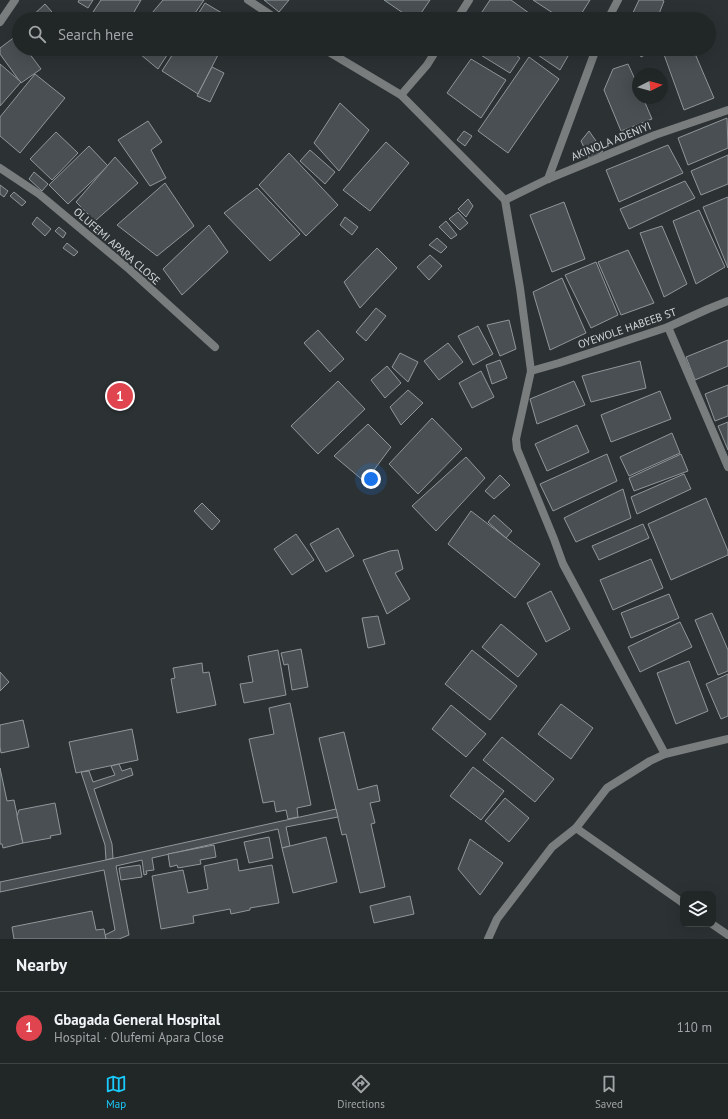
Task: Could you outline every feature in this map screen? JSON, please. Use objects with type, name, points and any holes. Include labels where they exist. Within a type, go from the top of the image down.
[{"type":"street","points":[[0,22],[16,0]]},
{"type":"street","points":[[248,0],[266,12]]},
{"type":"street","points":[[461,12],[469,0]]},
{"type":"street","points":[[612,12],[618,0]]},
{"type":"street","points":[[336,56],[401,95],[505,200],[532,371],[516,439],[517,449],[563,564],[665,754]]},
{"type":"street","points":[[401,95],[427,65],[433,56]]},
{"type":"street","points":[[548,179],[593,56]]},
{"type":"street","name":"AKINOLA ADENIYI","points":[[505,200],[548,179],[655,135],[728,110]]},
{"type":"street","name":"OLUFEMI APARA CLOSE","points":[[0,168],[39,194],[129,269],[215,347]]},
{"type":"street","name":"OYEWOLE HABEEB ST","points":[[532,371],[668,327],[708,308],[728,301]]},
{"type":"street","points":[[668,327],[728,467]]},
{"type":"street","points":[[488,939],[497,919],[552,847],[576,828],[607,788],[650,761],[665,754],[728,739]]},
{"type":"street","points":[[576,828],[680,901]]},
{"type":"street","points":[[716,927],[728,935]]},
{"type":"building","points":[[79,0],[93,0],[88,8],[78,2]]},
{"type":"building","points":[[101,0],[141,0],[134,12],[93,12]]},
{"type":"building","points":[[163,0],[204,0],[196,12],[153,12]]},
{"type":"building","points":[[264,0],[289,0],[279,12]]},
{"type":"building","points":[[384,0],[430,0],[422,12],[402,12]]},
{"type":"building","points":[[490,0],[511,0],[528,12],[482,12]]},
{"type":"building","points":[[533,0],[590,0],[582,12],[551,12]]},
{"type":"building","points":[[639,0],[664,1],[660,12],[633,12]]},
{"type":"building","points":[[205,3],[220,12],[199,12]]},
{"type":"building","points":[[45,4],[52,12],[36,12]]},
{"type":"building","points":[[12,39],[12,56],[31,56],[41,69],[21,83],[0,54],[0,48]]},
{"type":"building","points":[[142,56],[166,56],[158,69]]},
{"type":"building","points":[[172,56],[217,56],[198,94],[162,71]]},
{"type":"building","points":[[482,56],[517,56],[520,58],[510,73]]},
{"type":"building","points":[[539,56],[568,56],[560,70]]},
{"type":"building","points":[[665,56],[696,56],[714,98],[684,110]]},
{"type":"building","points":[[529,57],[559,79],[508,153],[478,131]]},
{"type":"building","points":[[471,59],[506,80],[481,118],[447,93]]},
{"type":"building","points":[[0,64],[21,82],[0,106]]},
{"type":"building","points":[[628,64],[632,73],[632,104],[646,104],[652,119],[621,131],[604,90],[613,69]]},
{"type":"building","points":[[212,67],[224,73],[210,102],[197,96]]},
{"type":"building","points":[[35,74],[65,98],[20,153],[0,136],[0,117]]},
{"type":"building","points":[[340,103],[369,130],[339,171],[314,143]]},
{"type":"building","points":[[727,118],[728,148],[688,165],[678,138]]},
{"type":"building","points":[[148,121],[162,142],[151,150],[166,178],[150,186],[118,140]]},
{"type":"building","points":[[464,131],[472,136],[465,146],[457,140]]},
{"type":"building","points":[[589,131],[603,151],[590,160],[581,141]]},
{"type":"building","points":[[56,132],[78,153],[52,180],[30,159]]},
{"type":"building","points":[[386,142],[409,163],[370,211],[343,190]]},
{"type":"building","points":[[668,145],[683,173],[619,202],[606,170]]},
{"type":"building","points":[[89,146],[108,166],[68,204],[49,185]]},
{"type":"building","points":[[310,150],[335,172],[325,184],[300,161]]},
{"type":"building","points":[[289,153],[338,205],[306,236],[259,185]]},
{"type":"building","points":[[728,155],[728,184],[701,195],[691,171]]},
{"type":"building","points":[[115,157],[138,183],[95,221],[76,202]]},
{"type":"building","points":[[34,172],[48,184],[42,191],[29,179]]},
{"type":"building","points":[[685,181],[695,198],[629,229],[620,209]]},
{"type":"building","points":[[165,183],[194,226],[157,256],[117,225]]},
{"type":"building","points":[[0,185],[8,191],[4,197],[0,194]]},
{"type":"building","points":[[257,188],[300,234],[270,261],[224,213]]},
{"type":"building","points":[[14,192],[26,202],[22,206],[10,196]]},
{"type":"building","points":[[728,197],[728,268],[703,207]]},
{"type":"building","points":[[468,199],[473,206],[466,217],[458,209]]},
{"type":"building","points":[[564,202],[585,259],[552,272],[530,215]]},
{"type":"building","points":[[699,210],[725,267],[696,284],[673,221]]},
{"type":"building","points":[[458,212],[468,223],[460,230],[449,219]]},
{"type":"building","points":[[37,217],[51,229],[45,236],[32,224]]},
{"type":"building","points":[[345,217],[358,227],[352,235],[340,225]]},
{"type":"building","points":[[446,221],[457,235],[451,239],[439,227]]},
{"type":"building","points":[[209,225],[228,252],[182,295],[163,269]]},
{"type":"building","points":[[662,226],[687,284],[664,297],[640,233]]},
{"type":"building","points":[[59,227],[66,233],[63,238],[55,231]]},
{"type":"building","points":[[437,238],[447,247],[441,253],[429,245]]},
{"type":"building","points":[[67,243],[78,252],[74,256],[63,248]]},
{"type":"building","points":[[377,248],[397,268],[360,308],[344,282]]},
{"type":"building","points":[[628,250],[654,303],[621,315],[598,262]]},
{"type":"building","points":[[430,255],[442,266],[429,280],[417,267]]},
{"type":"building","points":[[596,262],[618,315],[591,328],[565,275]]},
{"type":"building","points":[[562,278],[586,333],[550,350],[533,292]]},
{"type":"building","points":[[376,308],[386,316],[366,341],[356,332]]},
{"type":"building","points":[[509,320],[516,349],[500,356],[487,325]]},
{"type":"building","points":[[478,326],[493,354],[473,365],[458,336]]},
{"type":"building","points":[[318,330],[344,359],[330,372],[304,343]]},
{"type":"building","points":[[728,340],[728,366],[695,380],[686,357]]},
{"type":"building","points":[[448,343],[463,362],[439,380],[424,361]]},
{"type":"building","points":[[400,353],[418,362],[408,382],[392,367]]},
{"type":"building","points":[[500,360],[507,378],[492,384],[486,365]]},
{"type":"building","points":[[640,361],[646,388],[591,402],[582,376]]},
{"type":"building","points":[[387,366],[401,383],[385,398],[371,380]]},
{"type":"building","points":[[481,371],[494,397],[472,408],[459,383]]},
{"type":"building","points":[[338,381],[365,409],[318,454],[291,426]]},
{"type":"building","points":[[574,381],[585,405],[537,424],[530,399]]},
{"type":"building","points":[[728,385],[728,416],[715,421],[705,394]]},
{"type":"building","points":[[408,390],[423,403],[401,425],[390,407]]},
{"type":"building","points":[[660,391],[671,419],[611,442],[601,415]]},
{"type":"building","points":[[432,418],[462,449],[418,494],[389,464]]},
{"type":"building","points":[[728,422],[728,450],[718,426]]},
{"type":"building","points":[[368,424],[391,447],[365,482],[334,456]]},
{"type":"building","points":[[577,425],[589,452],[547,471],[535,444]]},
{"type":"building","points":[[672,433],[680,453],[629,476],[620,457]]},
{"type":"building","points":[[607,454],[617,481],[553,511],[540,484]]},
{"type":"building","points":[[681,454],[688,471],[634,491],[629,478]]},
{"type":"building","points":[[466,457],[485,478],[436,531],[412,506]]},
{"type":"building","points":[[684,474],[691,489],[637,514],[631,497]]},
{"type":"building","points":[[500,475],[510,485],[494,499],[485,491]]},
{"type":"building","points":[[623,489],[631,518],[576,542],[564,518]]},
{"type":"building","points":[[706,498],[728,551],[728,555],[671,580],[648,524]]},
{"type":"building","points":[[202,503],[220,521],[212,530],[194,511]]},
{"type":"building","points":[[471,511],[540,564],[515,598],[448,544]]},
{"type":"building","points":[[494,515],[512,531],[506,538],[488,522]]},
{"type":"building","points":[[643,524],[649,538],[599,560],[592,546]]},
{"type":"building","points":[[338,528],[354,556],[326,572],[310,544]]},
{"type":"building","points":[[296,534],[314,560],[292,575],[274,549]]},
{"type":"building","points":[[398,550],[403,569],[395,573],[410,599],[387,614],[363,560],[390,551]]},
{"type":"building","points":[[651,559],[663,588],[613,610],[600,580]]},
{"type":"building","points":[[551,591],[570,629],[546,642],[527,603]]},
{"type":"building","points":[[669,594],[679,618],[631,638],[621,613]]},
{"type":"building","points":[[712,613],[728,650],[728,671],[718,675],[695,620]]},
{"type":"building","points":[[378,616],[385,644],[368,648],[362,618]]},
{"type":"building","points":[[680,622],[692,647],[640,672],[628,647]]},
{"type":"building","points":[[501,624],[537,654],[518,677],[482,647]]},
{"type":"building","points":[[301,649],[308,687],[292,690],[288,664],[284,665],[281,653]]},
{"type":"building","points":[[278,650],[286,695],[244,703],[240,684],[253,682],[248,656]]},
{"type":"building","points":[[472,650],[517,686],[490,720],[445,684]]},
{"type":"building","points":[[689,661],[708,711],[676,724],[657,673]]},
{"type":"building","points":[[202,663],[203,673],[209,672],[216,705],[177,713],[171,679],[175,678],[173,668]]},
{"type":"building","points":[[0,672],[9,682],[0,691]]},
{"type":"building","points":[[728,674],[728,716],[721,719],[706,684]]},
{"type":"building","points":[[290,703],[311,805],[297,808],[298,817],[288,819],[286,810],[276,812],[274,801],[263,803],[249,739],[274,734],[269,708]]},
{"type":"building","points":[[561,704],[593,728],[571,759],[538,734]]},
{"type":"building","points":[[451,705],[486,734],[466,757],[432,729]]},
{"type":"building","points":[[23,720],[29,747],[1,753],[0,725]]},
{"type":"building","points":[[132,729],[138,760],[76,773],[69,742]]},
{"type":"building","points":[[344,732],[358,790],[377,785],[380,801],[370,803],[375,823],[371,824],[385,887],[360,893],[346,834],[342,835],[319,738]]},
{"type":"building","points":[[502,737],[554,779],[535,802],[483,760]]},
{"type":"building","points":[[119,764],[122,771],[131,768],[133,775],[94,789],[112,844],[113,858],[106,860],[105,845],[81,772],[89,771],[93,782],[115,775],[111,766]]},
{"type":"building","points":[[473,767],[504,791],[481,820],[450,796]]},
{"type":"building","points":[[0,768],[7,801],[14,800],[23,843],[3,848],[2,844],[0,844]]},
{"type":"building","points":[[505,798],[529,818],[509,842],[485,821]]},
{"type":"building","points":[[55,803],[61,834],[50,836],[51,838],[23,843],[17,816],[19,810]]},
{"type":"building","points":[[336,809],[338,817],[286,827],[290,846],[282,848],[278,829],[152,858],[154,870],[146,871],[147,874],[144,875],[142,860],[116,866],[129,935],[119,939],[106,939],[105,935],[115,930],[104,870],[0,892],[0,882]]},
{"type":"building","points":[[269,837],[273,858],[249,863],[244,842]]},
{"type":"building","points":[[326,837],[337,882],[293,893],[282,848]]},
{"type":"building","points":[[470,839],[503,863],[480,895],[458,869]]},
{"type":"building","points":[[214,845],[216,857],[200,860],[201,864],[178,868],[177,865],[170,867],[168,854]]},
{"type":"building","points":[[237,859],[239,871],[272,865],[279,903],[250,908],[250,910],[231,914],[230,909],[193,916],[194,923],[161,929],[152,876],[183,870],[188,893],[208,889],[204,866]]},
{"type":"building","points":[[140,865],[142,877],[121,880],[119,868]]},
{"type":"building","points":[[410,896],[414,914],[374,923],[370,906]]},
{"type":"building","points":[[92,911],[96,930],[104,929],[106,939],[14,939],[12,927]]},
{"type":"place","name":"Gbagada General Hospital","points":[[120,396]]}]
